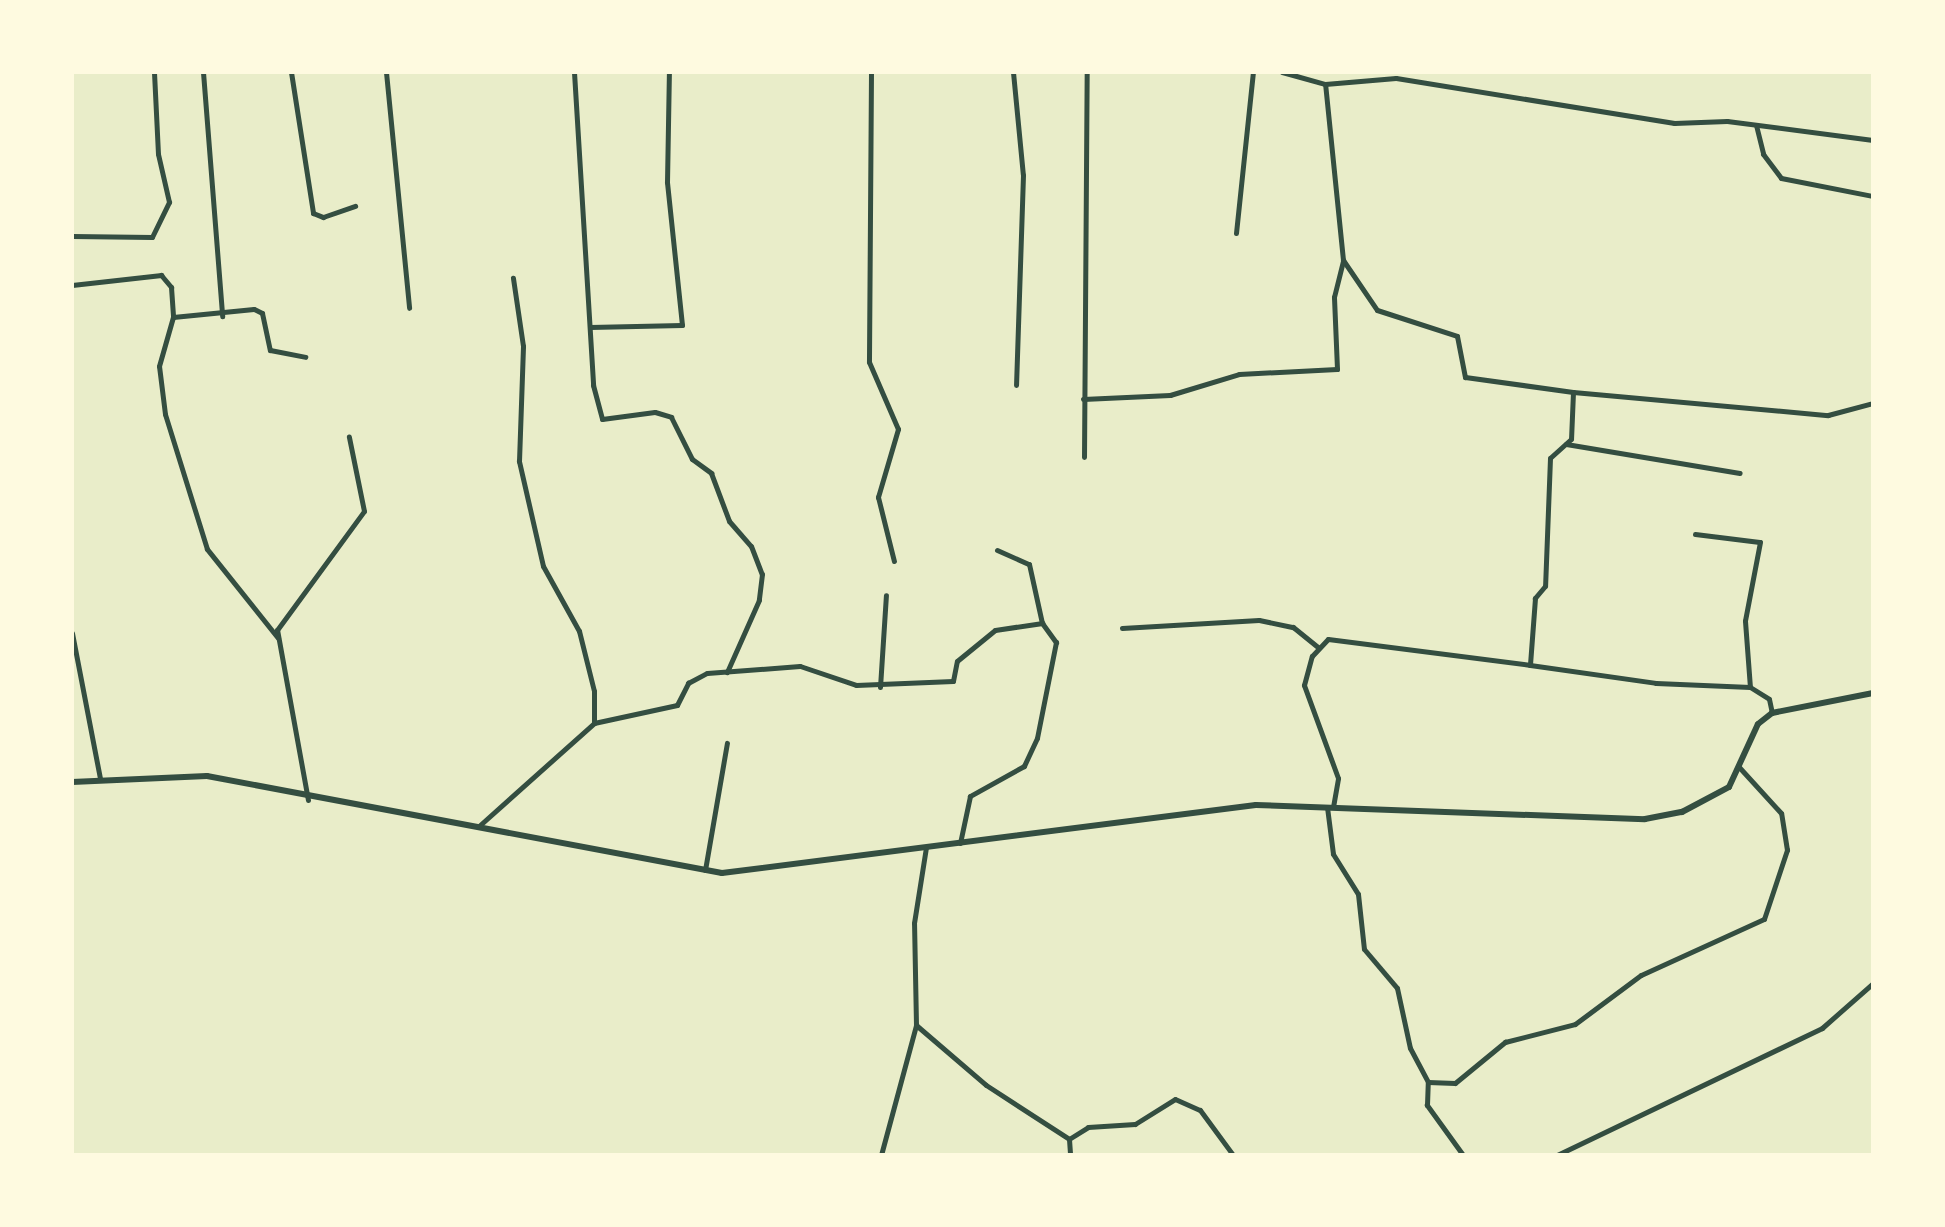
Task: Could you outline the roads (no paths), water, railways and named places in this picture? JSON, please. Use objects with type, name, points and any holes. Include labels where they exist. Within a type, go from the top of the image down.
[{"type":"street","points":[[72,236],[108,232],[136,241],[152,237],[158,226],[169,202],[158,154],[154,72]]},
{"type":"street","points":[[203,72],[222,316]]},
{"type":"street","points":[[291,72],[313,213],[323,217],[355,206]]},
{"type":"street","points":[[386,72],[409,308]]},
{"type":"street","points":[[574,72],[590,327],[602,419],[655,412],[671,417],[692,459],[711,473],[729,521],[751,546],[762,574],[759,600],[727,672]]},
{"type":"street","points":[[590,327],[682,325],[667,182],[669,72]]},
{"type":"street","points":[[871,72],[869,362],[898,429],[878,497],[894,561]]},
{"type":"street","points":[[1013,72],[1023,175],[1016,385]]},
{"type":"street","points":[[1084,457],[1087,72]]},
{"type":"street","points":[[1236,233],[1253,72]]},
{"type":"street","points":[[1282,72],[1325,84],[1396,78],[1674,123],[1756,125],[1873,140]]},
{"type":"street","points":[[1083,399],[1170,395],[1239,374],[1328,375],[1337,369],[1334,297],[1343,260],[1325,84]]},
{"type":"street","points":[[1756,125],[1763,154],[1781,178],[1873,196]]},
{"type":"street","points":[[1343,260],[1377,310],[1457,336],[1465,377],[1573,392],[1828,415],[1873,403]]},
{"type":"street","points":[[72,285],[161,275],[171,287],[173,317],[159,366],[165,414],[207,549],[278,638],[308,800]]},
{"type":"street","points":[[513,278],[523,346],[519,461],[543,566],[579,631],[594,691],[594,723]]},
{"type":"street","points":[[173,317],[262,313],[270,350],[305,357]]},
{"type":"street","points":[[1530,665],[1535,598],[1545,586],[1550,458],[1566,444],[1573,392]]},
{"type":"street","points":[[278,638],[295,603],[364,511],[349,437]]},
{"type":"street","points":[[1566,444],[1740,473]]},
{"type":"street","points":[[1695,534],[1760,542],[1745,621],[1750,687]]},
{"type":"street","points":[[959,843],[970,796],[1024,766],[1037,738],[1056,642],[1042,623],[1029,564],[997,550]]},
{"type":"street","points":[[880,687],[886,595]]},
{"type":"street","points":[[1122,628],[1259,620],[1293,627],[1319,649]]},
{"type":"street","points":[[480,825],[594,723],[677,705],[688,683],[727,672],[800,666],[880,687],[953,681],[957,661],[995,630],[1042,623]]},
{"type":"street","points":[[72,633],[100,778]]},
{"type":"street","points":[[1463,1155],[1427,1105],[1428,1082],[1410,1048],[1397,988],[1364,949],[1358,894],[1333,854],[1330,807],[1338,778],[1304,685],[1319,649],[1328,639],[1530,665],[1750,687],[1769,699],[1772,713]]},
{"type":"street","points":[[72,782],[100,778],[207,776],[308,800],[480,825],[705,870],[782,869],[926,847],[1256,805],[1645,819],[1682,812],[1718,793],[1739,767],[1758,724],[1772,713],[1873,693]]},
{"type":"street","points":[[705,870],[727,743]]},
{"type":"street","points":[[1428,1082],[1455,1083],[1505,1042],[1575,1024],[1641,975],[1764,919],[1785,838],[1781,813],[1739,767]]},
{"type":"street","points":[[881,1155],[916,1025],[914,923],[926,847]]},
{"type":"street","points":[[1557,1155],[1822,1028],[1873,983]]},
{"type":"street","points":[[916,1025],[986,1085],[1069,1139]]},
{"type":"street","points":[[1069,1139],[1088,1127],[1135,1124],[1175,1099],[1200,1110],[1233,1155]]},
{"type":"street","points":[[1069,1139],[1070,1155]]}]
